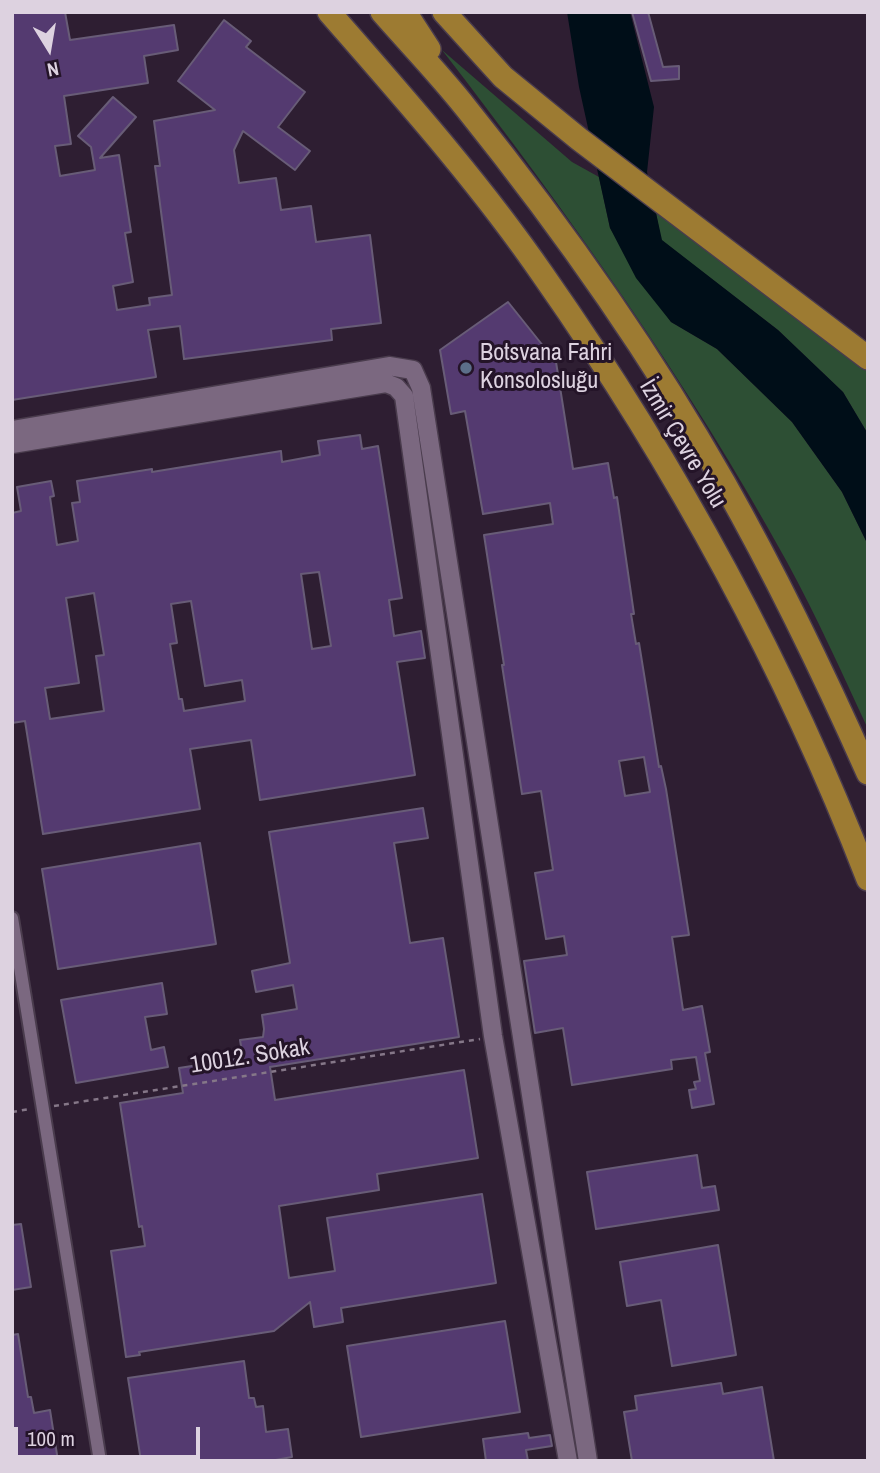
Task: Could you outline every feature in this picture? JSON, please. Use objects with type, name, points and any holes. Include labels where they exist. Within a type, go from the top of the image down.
[{"type":"highway","name":"İzmir Çevre Yolu","points":[[330,12],[429,127],[542,273],[652,441],[724,566],[792,703],[840,808],[868,879]]},
{"type":"highway","name":"İzmir Çevre Yolu","points":[[382,12],[464,106],[568,243],[621,319],[723,481],[831,689],[868,773]]},
{"type":"highway","points":[[405,12],[464,106]]},
{"type":"highway","points":[[444,12],[503,77],[579,139],[868,358]]},
{"type":"street","points":[[12,430],[389,366],[413,370]]},
{"type":"street","points":[[396,387],[413,370]]},
{"type":"street","points":[[413,370],[421,388],[588,1461]]},
{"type":"street","points":[[12,444],[386,383],[396,387],[404,396],[493,1037],[568,1461]]},
{"type":"street","points":[[12,918],[100,1461]]},
{"type":"path","name":"10012. Sokak","points":[[12,1112],[493,1037]]},
{"type":"green space","points":[[442,50],[572,162],[599,177],[610,228],[671,322],[717,349],[792,422],[842,492],[868,545],[868,729],[798,583],[749,495],[668,363],[535,173]]},
{"type":"green space","points":[[656,213],[722,256],[868,368],[868,434],[843,392],[778,330],[661,240]]},
{"type":"shaded area","points":[[567,12],[630,12],[654,107],[647,172],[662,240],[778,330],[843,392],[868,434],[868,545],[842,492],[792,422],[717,349],[671,322],[636,278],[610,228],[579,87]]},
{"type":"building","points":[[12,12],[65,12],[70,40],[174,25],[178,50],[144,56],[148,83],[64,96],[71,144],[55,146],[60,176],[95,170],[91,147],[78,136],[113,97],[136,117],[100,158],[119,155],[131,232],[125,233],[133,282],[113,286],[117,310],[150,305],[149,298],[172,295],[155,166],[160,166],[154,121],[215,110],[178,81],[224,20],[251,41],[246,47],[305,92],[278,127],[310,151],[295,170],[243,131],[234,150],[239,183],[276,178],[281,210],[311,206],[316,242],[370,235],[381,323],[331,329],[332,340],[184,359],[180,326],[148,330],[156,377],[12,400]]},
{"type":"building","points":[[632,12],[648,12],[663,67],[679,66],[679,79],[651,81]]},
{"type":"building","points":[[508,302],[556,362],[573,469],[608,463],[614,498],[617,497],[634,614],[631,614],[636,644],[639,643],[659,767],[661,766],[666,789],[689,935],[672,937],[683,1010],[702,1006],[710,1052],[705,1053],[714,1104],[692,1108],[689,1090],[696,1089],[694,1082],[700,1081],[696,1057],[671,1060],[672,1069],[572,1085],[563,1028],[535,1033],[524,961],[567,955],[564,936],[546,939],[535,873],[553,870],[541,791],[522,794],[484,535],[553,524],[550,503],[483,514],[465,411],[451,414],[440,350]],"holes":[[[644,757],[650,792],[625,796],[619,761]]]},
{"type":"building","points":[[360,435],[362,449],[378,446],[402,598],[389,600],[394,636],[421,631],[425,658],[397,662],[415,775],[260,800],[251,740],[190,749],[200,809],[43,834],[25,721],[12,723],[12,513],[21,511],[17,487],[51,481],[54,496],[50,497],[57,545],[78,541],[72,503],[80,502],[77,481],[281,451],[282,462],[320,455],[318,441]],"holes":[[[319,572],[331,646],[312,649],[301,574]],[[94,593],[104,655],[96,656],[104,711],[50,719],[45,688],[79,683],[66,598]],[[191,601],[205,686],[242,680],[245,701],[184,711],[182,699],[179,699],[170,644],[177,643],[171,604]]]},
{"type":"building","points":[[423,808],[428,838],[394,843],[410,943],[443,938],[459,1037],[270,1067],[275,1100],[464,1070],[478,1158],[377,1174],[379,1190],[279,1206],[289,1278],[335,1271],[327,1218],[482,1194],[496,1283],[341,1308],[343,1322],[314,1327],[310,1302],[274,1331],[139,1352],[140,1355],[126,1357],[111,1251],[145,1246],[142,1226],[139,1227],[120,1103],[183,1093],[179,1068],[243,1058],[240,1040],[263,1037],[262,1015],[297,1009],[293,985],[256,992],[252,971],[290,963],[269,832]]},
{"type":"building","points":[[200,843],[216,944],[58,969],[42,869]]},
{"type":"building","points":[[162,983],[167,1014],[145,1017],[151,1050],[164,1047],[168,1067],[76,1083],[61,1000]]},
{"type":"building","points":[[697,1155],[702,1188],[715,1186],[719,1210],[596,1229],[587,1172]]},
{"type":"building","points":[[21,1224],[31,1287],[12,1290],[12,1225]]},
{"type":"building","points":[[718,1245],[736,1355],[672,1366],[661,1300],[627,1306],[620,1262]]},
{"type":"building","points":[[505,1321],[520,1412],[361,1437],[347,1346]]},
{"type":"building","points":[[18,1334],[28,1397],[31,1397],[34,1413],[50,1410],[58,1461],[12,1461],[12,1335]]},
{"type":"building","points":[[244,1361],[249,1398],[254,1398],[256,1407],[263,1406],[266,1432],[288,1429],[292,1457],[270,1461],[141,1461],[128,1378]]},
{"type":"building","points":[[721,1383],[723,1394],[762,1387],[774,1461],[632,1461],[624,1412],[637,1410],[635,1396]]},
{"type":"building","points":[[528,1433],[529,1438],[550,1435],[552,1446],[526,1450],[528,1461],[486,1461],[483,1439]]},
{"type":"place","name":"Botsvana Fahri Konsolosluğu","points":[[466,368]]}]
